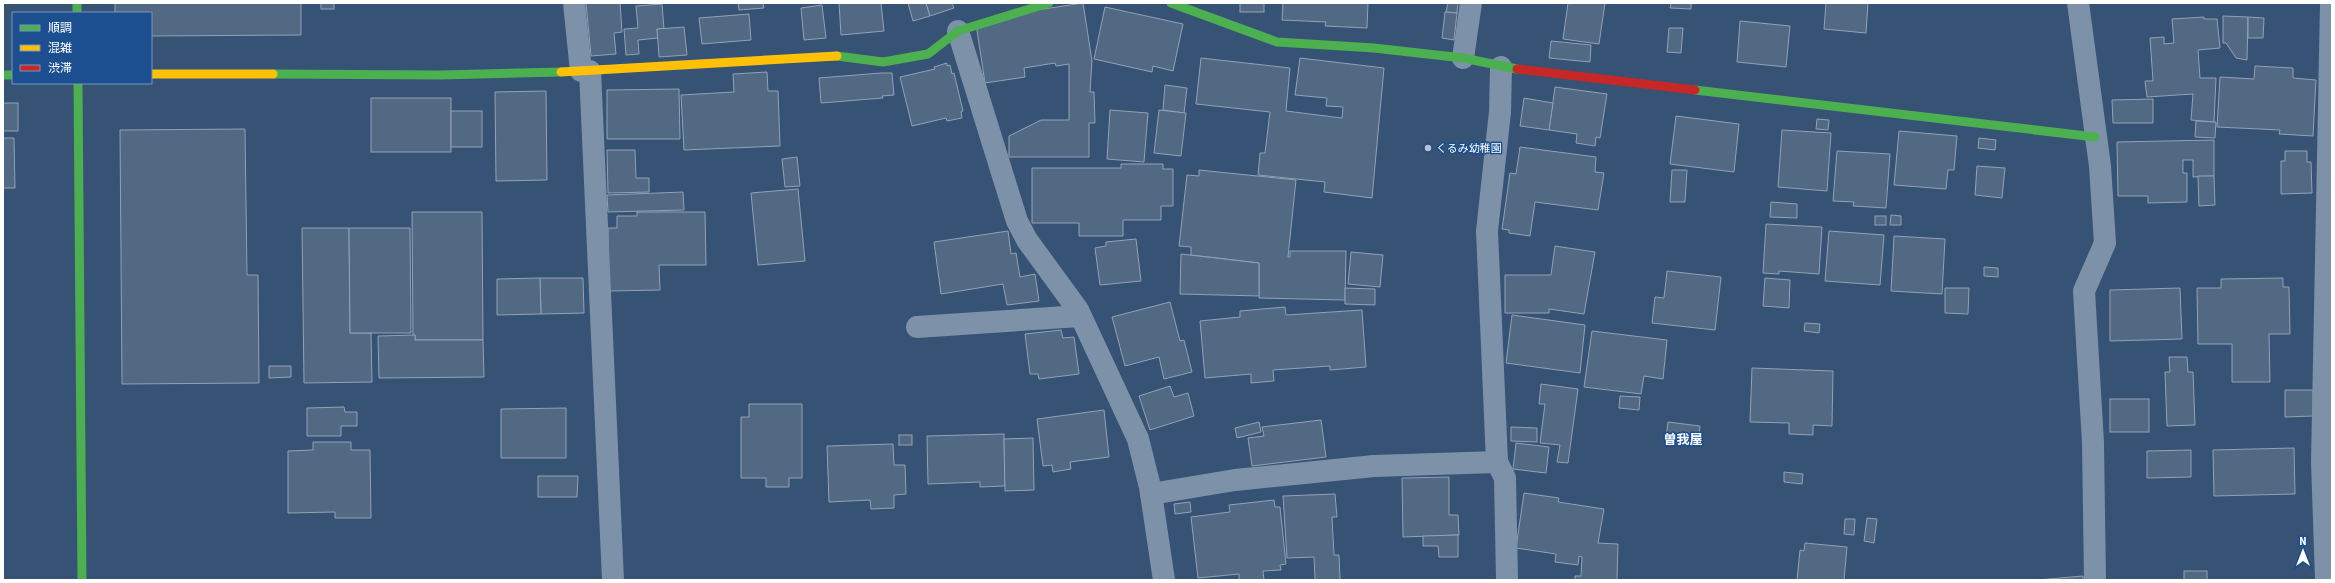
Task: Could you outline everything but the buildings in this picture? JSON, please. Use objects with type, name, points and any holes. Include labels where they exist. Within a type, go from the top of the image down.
[{"type":"street","points":[[574,3],[586,71],[613,580]]},
{"type":"street","points":[[152,74],[440,75],[586,71],[839,56],[883,62],[928,54],[958,31],[1049,3]]},
{"type":"street","points":[[1171,3],[1277,42],[1374,48],[1463,58],[1501,67],[2095,137]]},
{"type":"street","points":[[1463,58],[1471,3]]},
{"type":"street","points":[[2078,3],[2100,166],[2105,243],[2084,291],[2093,443],[2095,580]]},
{"type":"street","points":[[2326,580],[2322,462],[2331,3]]},
{"type":"street","points":[[958,31],[1017,221],[1027,240],[1080,316],[1138,439],[1151,494],[1164,580]]},
{"type":"street","points":[[1501,67],[1500,112],[1487,231],[1496,462],[1505,478],[1507,580]]},
{"type":"street","points":[[78,84],[82,580]]},
{"type":"street","points":[[917,327],[1080,316]]},
{"type":"street","points":[[1151,494],[1235,480],[1374,466],[1496,462]]},
{"type":"traffic: fast","points":[[77,3],[77,12]]},
{"type":"traffic: fast","points":[[837,56],[883,62],[928,54],[958,31],[1049,3]]},
{"type":"traffic: fast","points":[[1171,3],[1277,42],[1374,48],[1463,58],[1517,69]]},
{"type":"traffic: fast","points":[[273,74],[440,75],[561,72]]},
{"type":"traffic: fast","points":[[3,75],[12,75]]},
{"type":"traffic: fast","points":[[78,84],[82,580]]},
{"type":"traffic: fast","points":[[1695,90],[2095,137]]},
{"type":"traffic: slow","points":[[561,72],[837,56]]},
{"type":"traffic: slow","points":[[152,74],[273,74]]},
{"type":"traffic: jam","points":[[1517,69],[1695,90]]},
{"type":"place","name":"くるみ幼稚園","points":[[1428,148]]},
{"type":"district","name":"曽我屋","points":[[1683,439]]}]
